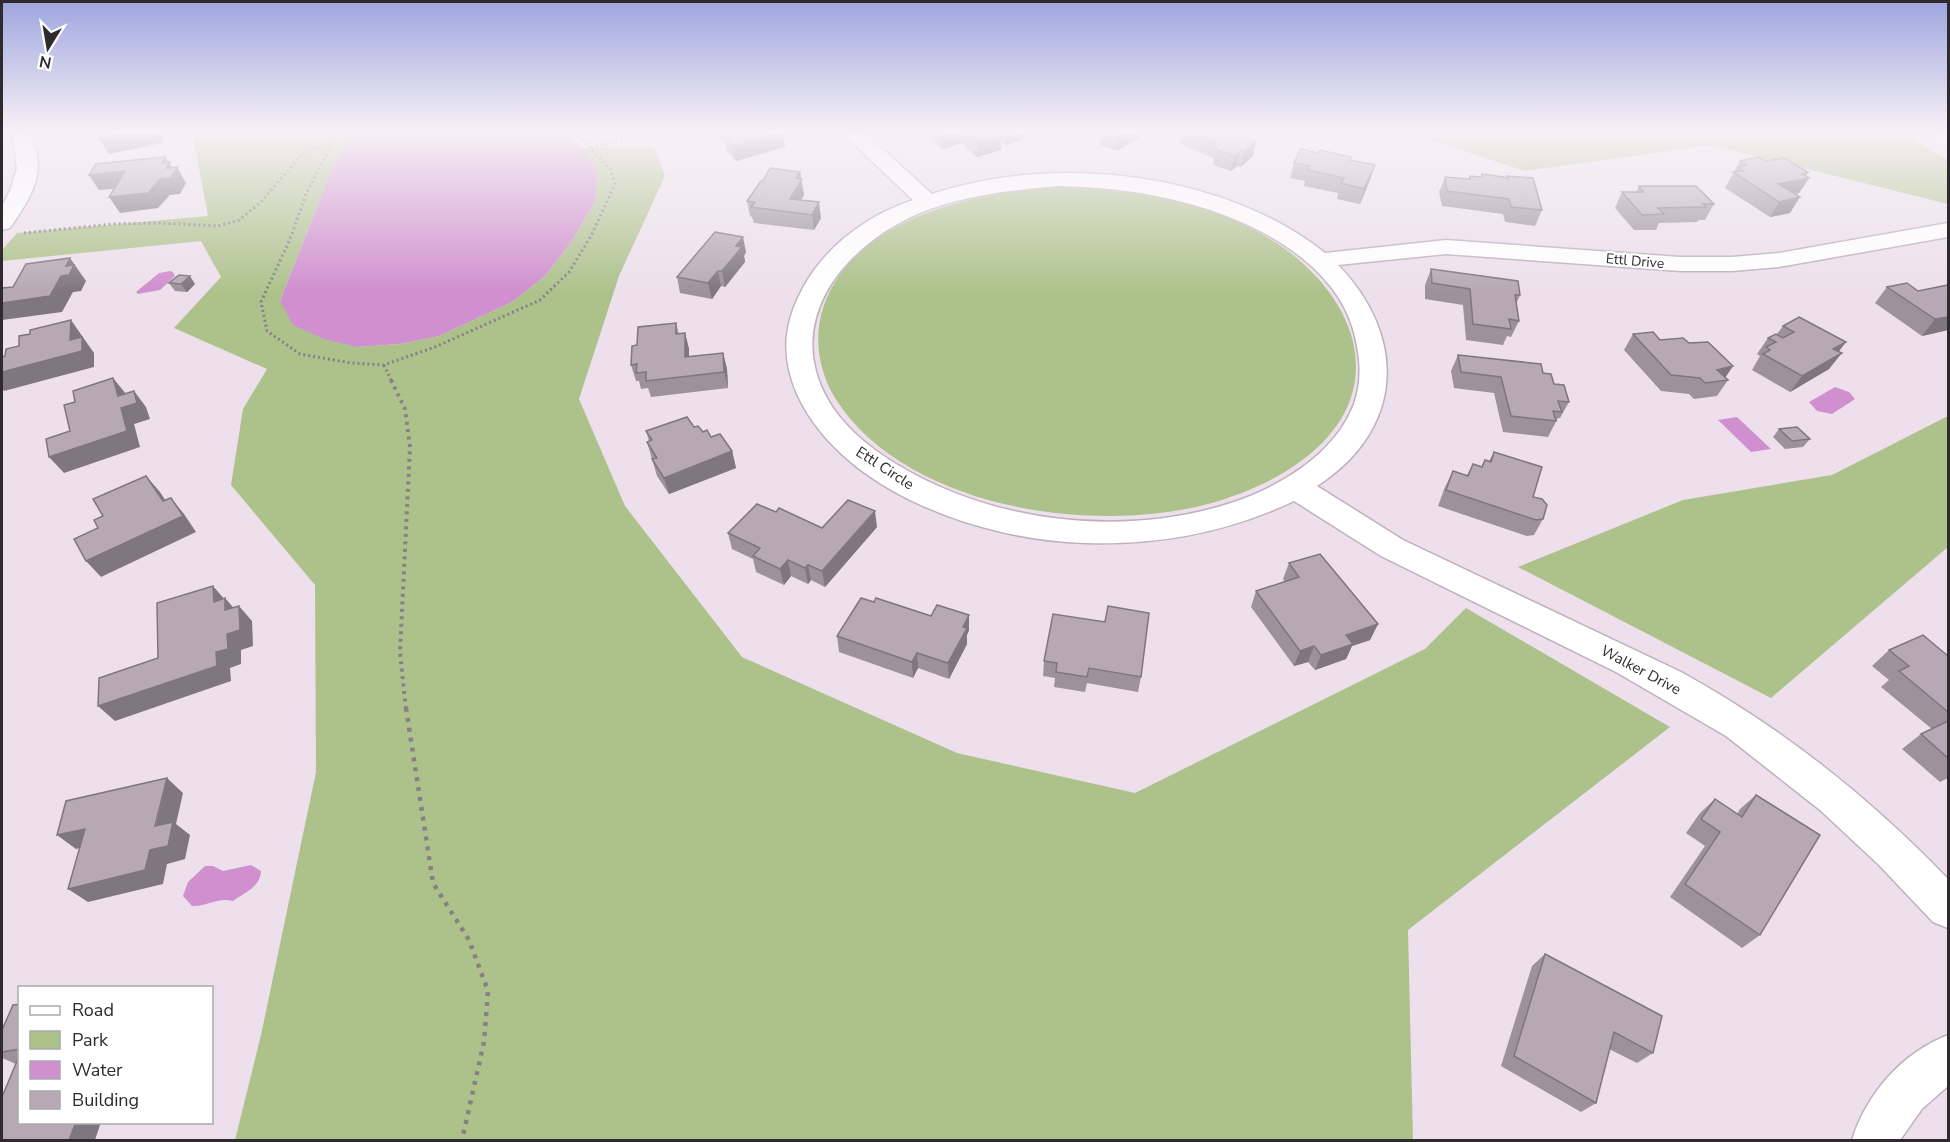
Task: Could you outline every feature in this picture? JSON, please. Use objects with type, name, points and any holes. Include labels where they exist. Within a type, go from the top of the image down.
[{"type":"street","points":[[2,223],[17,202],[24,185]]},
{"type":"street","points":[[910,185],[928,202]]},
{"type":"street","name":"Ettl Circle","points":[[999,185],[961,192],[928,202],[871,230],[849,246],[828,267],[812,291],[802,316],[799,344],[802,372],[814,400],[831,425],[855,450],[889,474],[929,496],[970,511],[1016,523],[1063,530],[1112,532],[1185,525],[1216,519],[1261,504],[1296,487],[1336,456],[1356,433],[1369,408],[1375,382],[1375,357],[1370,332],[1362,314],[1341,283],[1321,262],[1288,238],[1228,208],[1192,196],[1141,185]]},
{"type":"street","name":"Ettl Drive","points":[[1321,262],[1335,258],[1446,247],[1511,250],[1649,263],[1732,264],[1779,260],[1948,230]]},
{"type":"street","name":"Walker Drive","points":[[1296,487],[1391,547],[1636,665],[1707,705],[1778,753],[1849,809],[1948,908]]},
{"type":"street","points":[[1876,1140],[1884,1118],[1917,1078],[1948,1058]]},
{"type":"path","points":[[24,233],[113,224],[160,223],[195,226],[229,223],[239,220],[260,203],[275,185]]},
{"type":"path","points":[[310,185],[290,239],[261,302],[267,331],[300,354],[351,363],[384,365],[435,347],[540,300],[569,272],[591,236],[614,185]]},
{"type":"path","points":[[384,365],[405,409],[410,447],[400,652],[407,719],[433,883],[469,940],[488,992],[484,1042],[462,1140]]},
{"type":"green space","points":[[202,185],[326,185],[280,301],[357,347],[400,344],[439,336],[512,302],[545,276],[571,242],[594,204],[596,185],[661,185],[619,276],[579,399],[625,506],[742,657],[957,753],[1135,793],[1425,649],[1466,608],[1670,727],[1408,930],[1413,1140],[235,1140],[261,1035],[316,772],[315,585],[231,485],[243,409],[267,369],[174,328],[221,277],[201,241],[2,261],[2,250],[17,233],[208,216]]},
{"type":"green space","points":[[1873,185],[1948,185],[1948,204]]},
{"type":"green space","points":[[1059,187],[1116,191],[1173,200],[1227,217],[1278,244],[1325,286],[1341,311],[1352,338],[1356,366],[1352,393],[1340,421],[1318,447],[1280,475],[1223,500],[1161,513],[1110,516],[1057,513],[1004,504],[952,488],[906,465],[866,435],[835,398],[825,376],[819,353],[819,329],[824,305],[840,275],[863,250],[891,230],[923,214],[992,195]]},
{"type":"green space","points":[[1948,416],[1948,547],[1771,698],[1518,567],[1683,500],[1832,475]]},
{"type":"water","points":[[326,185],[596,185],[594,204],[571,242],[545,276],[512,302],[439,336],[400,344],[357,347],[324,339],[293,325],[280,301]]},
{"type":"water","points":[[170,271],[175,276],[160,290],[138,294],[136,292],[159,273]]},
{"type":"water","points":[[1835,387],[1849,392],[1855,399],[1832,414],[1817,411],[1809,402]]},
{"type":"water","points":[[1737,417],[1771,449],[1751,452],[1718,420]]},
{"type":"water","points":[[251,865],[261,871],[258,881],[252,889],[233,901],[222,900],[192,906],[183,896],[188,882],[205,866],[213,866],[223,871]]},
{"type":"building","points":[[116,185],[155,185],[148,193],[109,197]]},
{"type":"building","points":[[758,185],[798,185],[790,199],[819,202],[812,215],[751,207],[755,202],[747,201]]},
{"type":"building","points":[[1350,185],[1366,185],[1364,189]]},
{"type":"building","points":[[1446,185],[1535,185],[1542,210],[1511,207],[1509,199],[1447,191]]},
{"type":"building","points":[[1753,185],[1780,185],[1800,197],[1779,202]]},
{"type":"building","points":[[1639,186],[1696,186],[1714,204],[1703,204],[1706,207],[1658,208],[1664,214],[1642,215],[1622,192],[1644,192]]},
{"type":"building","points":[[715,232],[743,237],[736,246],[742,247],[722,271],[718,271],[708,283],[677,277]]},
{"type":"building","points":[[70,258],[66,266],[74,265],[69,275],[61,276],[50,296],[2,303],[2,288],[13,287],[26,264]]},
{"type":"building","points":[[1431,269],[1518,281],[1520,295],[1515,295],[1519,321],[1509,319],[1511,329],[1473,324],[1470,289],[1432,283]]},
{"type":"building","points":[[179,275],[190,276],[181,284],[169,283]]},
{"type":"building","points":[[1907,283],[1918,291],[1948,285],[1948,317],[1935,319],[1887,287]]},
{"type":"building","points":[[1799,317],[1846,342],[1833,349],[1842,353],[1802,376],[1763,354],[1770,350],[1766,347],[1776,342],[1768,338],[1776,334],[1783,338],[1794,332],[1783,326]]},
{"type":"building","points":[[71,320],[70,340],[82,337],[82,351],[2,372],[2,357],[5,356],[6,349],[19,346],[19,336],[30,334],[30,330]]},
{"type":"building","points":[[676,323],[676,334],[685,333],[685,357],[723,353],[724,372],[646,381],[646,372],[636,373],[637,364],[631,365],[632,346],[637,345],[638,327]]},
{"type":"building","points":[[1653,332],[1660,340],[1683,338],[1689,343],[1708,342],[1733,366],[1717,370],[1728,380],[1705,383],[1700,378],[1671,375],[1633,334]]},
{"type":"building","points":[[1458,355],[1541,364],[1543,373],[1551,374],[1554,384],[1564,385],[1569,402],[1558,401],[1562,412],[1553,411],[1556,421],[1511,416],[1501,377],[1461,372]]},
{"type":"building","points":[[113,378],[118,396],[134,391],[137,403],[121,408],[127,431],[49,457],[46,439],[70,431],[64,405],[75,402],[73,391]]},
{"type":"building","points":[[687,417],[694,427],[698,426],[703,432],[707,430],[711,437],[720,434],[732,451],[664,478],[652,459],[657,458],[647,442],[652,440],[646,431]]},
{"type":"building","points":[[1797,427],[1810,439],[1792,441],[1779,429]]},
{"type":"building","points":[[1494,452],[1542,467],[1533,497],[1542,499],[1547,505],[1543,519],[1536,520],[1446,490],[1453,471],[1468,476],[1473,464],[1482,467],[1485,460],[1491,462]]},
{"type":"building","points":[[146,476],[163,501],[171,498],[183,516],[86,561],[74,539],[98,528],[94,520],[103,516],[93,499]]},
{"type":"building","points":[[848,500],[875,511],[822,571],[808,565],[805,568],[788,560],[780,569],[753,556],[760,548],[728,533],[757,504],[776,512],[779,508],[822,528]]},
{"type":"building","points":[[1320,554],[1378,624],[1346,635],[1353,644],[1321,655],[1314,646],[1300,651],[1256,591],[1299,577],[1289,563]]},
{"type":"building","points":[[213,586],[214,602],[225,598],[225,610],[239,606],[240,630],[227,634],[228,649],[216,652],[217,666],[98,706],[99,678],[158,658],[157,603]]},
{"type":"building","points":[[861,598],[874,602],[876,598],[931,616],[937,605],[969,615],[963,627],[967,628],[948,663],[917,653],[912,662],[837,636]]},
{"type":"building","points":[[1108,606],[1149,613],[1141,677],[1089,668],[1087,677],[1056,672],[1057,663],[1044,661],[1053,614],[1105,622]]},
{"type":"building","points":[[1923,635],[1948,656],[1948,712],[1899,671],[1909,666],[1889,650]]},
{"type":"building","points":[[1948,721],[1948,758],[1921,734]]},
{"type":"building","points":[[167,778],[155,826],[173,822],[168,846],[150,850],[145,870],[68,889],[85,829],[57,835],[66,801]]},
{"type":"building","points":[[1756,795],[1820,835],[1760,935],[1685,884],[1720,832],[1701,819],[1715,799],[1742,817]]},
{"type":"building","points":[[1545,954],[1662,1016],[1653,1053],[1614,1032],[1596,1103],[1514,1056]]},
{"type":"building","points":[[18,1004],[18,1049],[2,1052],[2,1030],[13,1005]]},
{"type":"building","points":[[18,1059],[18,1124],[75,1124],[69,1140],[2,1140],[2,1097]]}]
